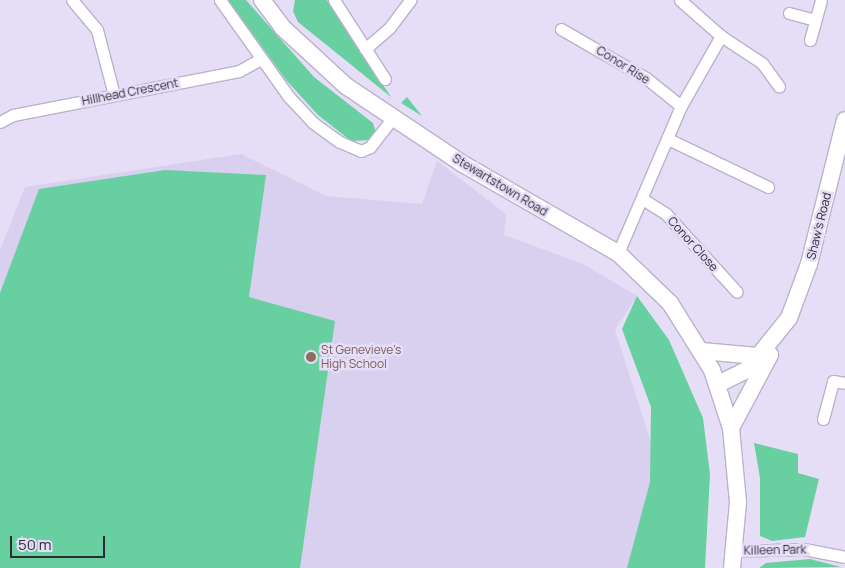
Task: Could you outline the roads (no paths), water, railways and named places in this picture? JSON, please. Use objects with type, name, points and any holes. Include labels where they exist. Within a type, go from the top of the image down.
[{"type":"main road","name":"Stewartstown Road","points":[[268,2],[327,71],[393,118],[618,253],[670,303],[702,351],[718,384],[731,428],[738,502],[732,568]]},
{"type":"main road","name":"Shaw's Road","points":[[731,428],[784,328],[804,281],[844,126]]},
{"type":"main road","name":"Shaw's Road","points":[[718,384],[742,374],[784,328]]},
{"type":"main road","points":[[702,351],[757,356]]},
{"type":"street","points":[[72,0],[97,30],[114,95]]},
{"type":"street","points":[[220,0],[260,60],[312,122],[350,148],[361,151],[378,142],[393,118]]},
{"type":"street","points":[[334,0],[385,79]]},
{"type":"street","points":[[365,49],[390,27],[410,0]]},
{"type":"street","points":[[680,0],[721,36],[762,63],[780,86]]},
{"type":"street","points":[[810,40],[821,0]]},
{"type":"street","points":[[789,13],[815,20]]},
{"type":"street","name":"Conor Rise","points":[[561,28],[646,78],[681,106]]},
{"type":"street","points":[[618,253],[644,200],[681,106],[721,36]]},
{"type":"street","name":"Hillhead Crescent","points":[[1,119],[239,71],[260,60]]},
{"type":"street","points":[[668,139],[768,187]]},
{"type":"street","name":"Conor Close","points":[[644,200],[666,214],[737,292]]},
{"type":"street","points":[[823,419],[833,381],[845,383]]},
{"type":"street","name":"Killeen Park","points":[[734,551],[804,549],[845,557]]},
{"type":"place","name":"St Genevieve's High School","points":[[311,357]]}]
